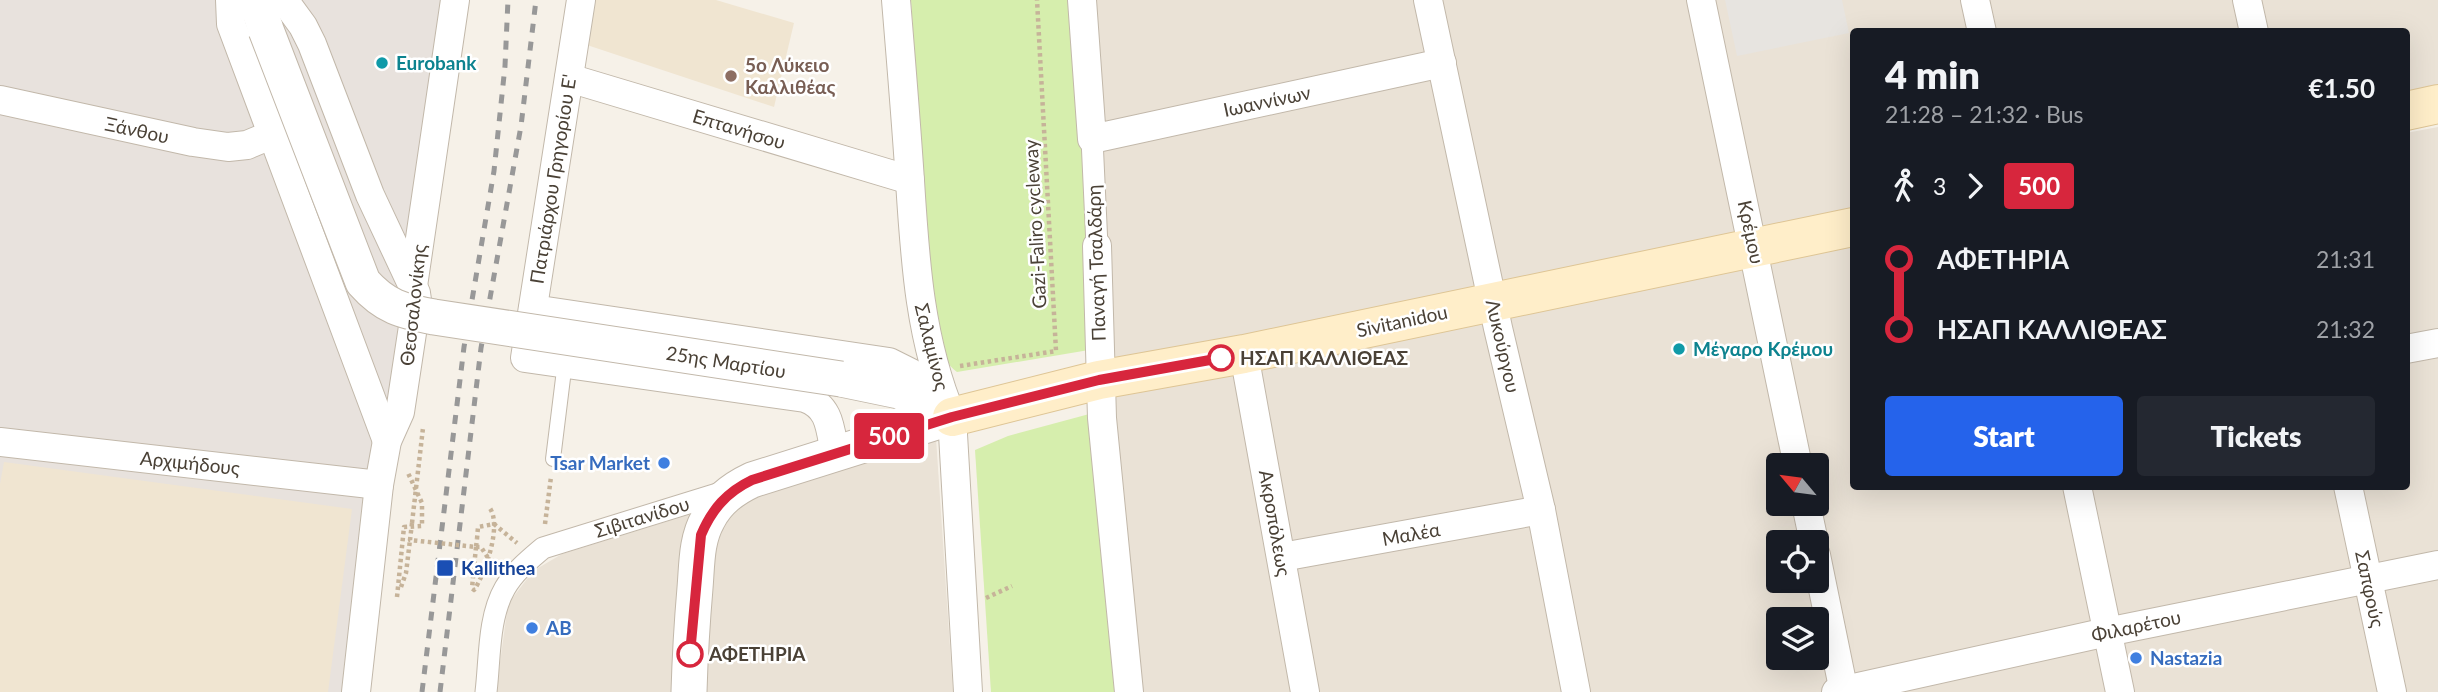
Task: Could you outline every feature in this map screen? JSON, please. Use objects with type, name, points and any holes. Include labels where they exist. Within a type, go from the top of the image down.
[{"type":"main road","points":[[2410,110],[2438,104]]},
{"type":"main road","name":"Sivitanidou","points":[[952,417],[1099,380],[1244,355],[1850,228]]},
{"type":"street","points":[[230,0],[230,24],[387,441]]},
{"type":"street","points":[[284,0],[312,44],[370,195],[413,286]]},
{"type":"street","name":"Θεσσαλονίκης","points":[[356,692],[379,485],[387,441],[400,412],[417,300],[413,286],[455,0]]},
{"type":"street","name":"Πατριάρχου Γρηγορίου Ε'","points":[[525,358],[581,0]]},
{"type":"street","name":"Σαλαμίνος","points":[[896,0],[917,275],[925,331],[939,384],[952,417],[968,692]]},
{"type":"street","name":"Παναγή Τσαλδάρη","points":[[1082,0],[1097,246],[1099,380],[1129,692]]},
{"type":"street","name":"Λυκούργου","points":[[1428,0],[1541,510],[1576,692]]},
{"type":"street","name":"Κρέμου","points":[[1702,0],[1795,453]]},
{"type":"street","points":[[1976,0],[1981,28]]},
{"type":"street","points":[[2247,0],[2253,28]]},
{"type":"street","name":"25ης Μαρτίου","points":[[261,15],[363,282],[387,304],[399,310],[434,317],[841,379],[899,391],[952,417]]},
{"type":"street","name":"Ιωαννίνων","points":[[1092,139],[1442,63]]},
{"type":"street","name":"Επτανήσου","points":[[569,78],[910,180]]},
{"type":"street","name":"Ξάνθου","points":[[0,100],[193,142],[228,147],[247,145],[273,134]]},
{"type":"street","name":"25ης Μαρτίου","points":[[533,309],[888,362],[911,373],[952,417]]},
{"type":"street","points":[[2410,348],[2438,343]]},
{"type":"street","name":"Ακροπόλεως","points":[[1244,355],[1305,692]]},
{"type":"street","name":"25ης Μαρτίου","points":[[525,358],[805,398],[813,401],[826,413],[835,454]]},
{"type":"street","name":"Σιβιτανίδου","points":[[486,692],[495,613],[506,587],[533,547],[735,488],[752,480],[952,417]]},
{"type":"street","name":"Αρχιμήδους","points":[[0,442],[379,485]]},
{"type":"street","points":[[690,692],[690,654],[701,535],[717,506],[735,488]]},
{"type":"street","points":[[2078,490],[2120,692]]},
{"type":"street","name":"Σαπφούς","points":[[2349,490],[2392,692]]},
{"type":"street","name":"Μαλέα","points":[[1282,557],[1541,510]]},
{"type":"street","name":"Φιλαρέτου","points":[[1841,691],[2107,632],[2438,565]]},
{"type":"street","points":[[1823,593],[1841,691]]},
{"type":"lane","points":[[553,459],[565,362]]},
{"type":"path","name":"Gazi-Faliro cycleway","points":[[960,365],[1056,351],[1037,0]]},
{"type":"path","points":[[397,597],[416,491],[424,426]]},
{"type":"path","points":[[494,524],[513,541],[533,547],[553,459]]},
{"type":"path","points":[[409,524],[422,526],[423,508],[412,484]]},
{"type":"path","points":[[489,507],[494,514],[494,524],[487,560],[474,590],[472,588],[478,527],[494,524]]},
{"type":"path","points":[[406,573],[409,524]]},
{"type":"path","points":[[410,540],[481,547],[492,564],[487,560]]},
{"type":"path","points":[[475,557],[476,566],[482,572]]},
{"type":"shaded area","points":[[0,0],[443,0],[348,692],[0,692]]},
{"type":"shaded area","name":"5ο Λύκειο Καλλιθέας","points":[[593,0],[716,0],[794,23],[774,107],[587,45]]},
{"type":"shaded area","points":[[1083,0],[2438,0],[2438,85],[2410,91],[2410,28],[1850,28],[1850,217],[1096,367]]},
{"type":"shaded area","points":[[1725,0],[1842,0],[1849,33],[1737,56]]},
{"type":"shaded area","points":[[2438,127],[2438,692],[1123,692],[1095,400],[1850,247],[1850,490],[2410,490],[2410,132]]},
{"type":"shaded area","points":[[936,438],[953,692],[496,692],[508,604],[533,571],[562,554]]},
{"type":"shaded area","points":[[4,462],[352,509],[328,692],[0,692],[0,484]]},
{"type":"green space","points":[[911,0],[1079,0],[1089,133],[1089,350],[957,372],[946,360],[939,344],[932,311]]},
{"type":"green space","points":[[1093,413],[1117,692],[991,692],[975,450],[1008,436]]},
{"type":"railway","points":[[422,692],[464,347],[494,171],[505,66],[508,0]]},
{"type":"railway","points":[[440,692],[481,348],[521,126],[536,0]]},
{"type":"bus line","name":"500","points":[[690,654],[701,535],[717,506],[735,488],[752,480],[952,417],[1099,380],[1221,358]]},
{"type":"place","name":"Eurobank","points":[[382,63]]},
{"type":"place","name":"5ο Λύκειο Καλλιθέας","points":[[731,76]]},
{"type":"place","name":"Μέγαρο Κρέμου","points":[[1679,349]]},
{"type":"place","name":"ΗΣΑΠ ΚΑΛΛΙΘΕΑΣ","points":[[1221,358]]},
{"type":"place","name":"Tsar Market","points":[[664,463]]},
{"type":"place","name":"Kallithea","points":[[445,568]]},
{"type":"place","name":"ΑΒ","points":[[532,628]]},
{"type":"place","name":"ΑΦΕΤΗΡΙΑ","points":[[690,654]]},
{"type":"place","name":"Nastazia","points":[[2136,658]]}]
